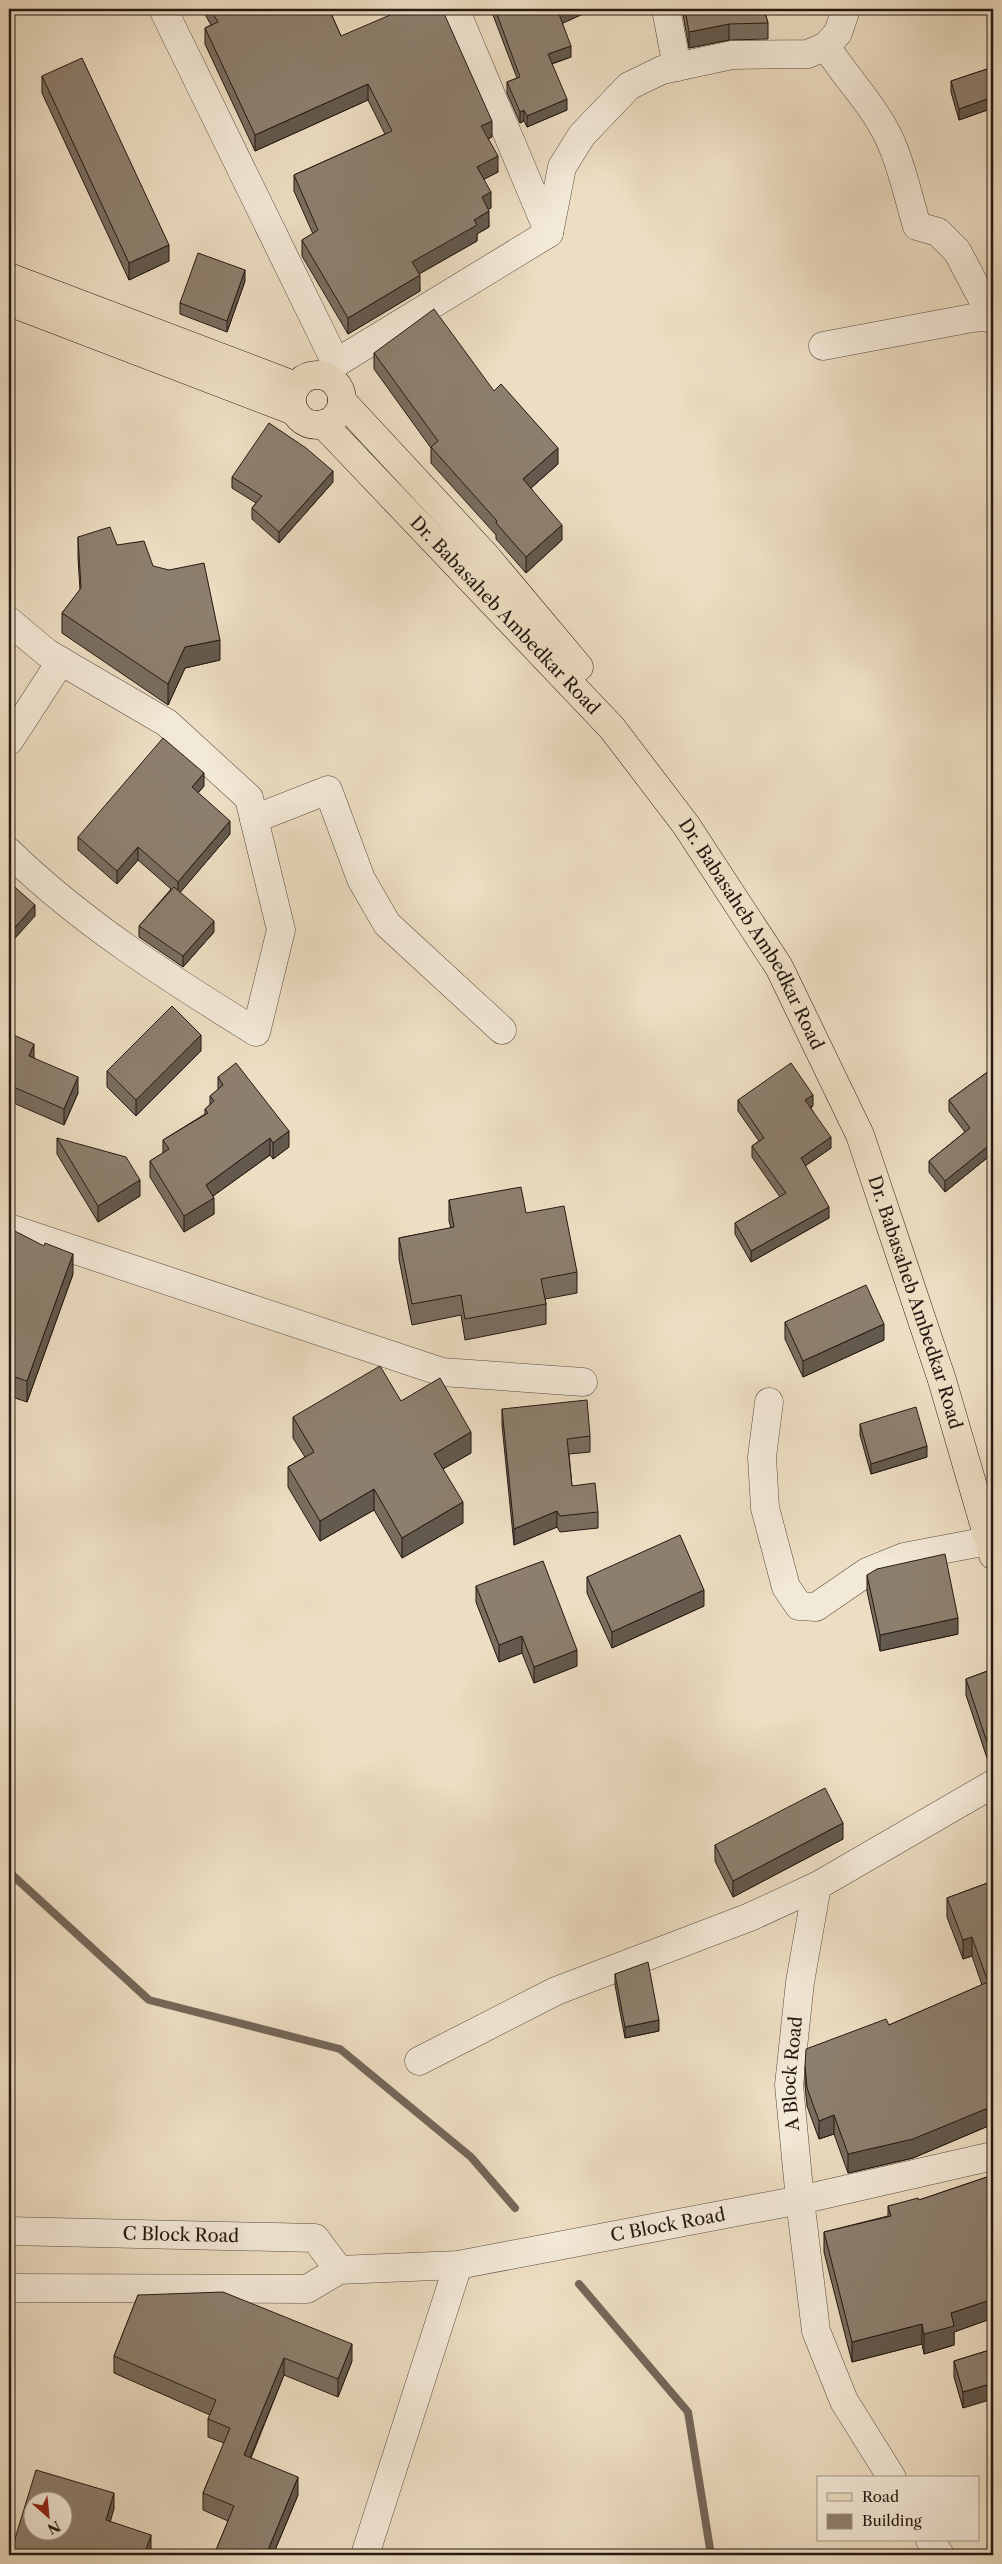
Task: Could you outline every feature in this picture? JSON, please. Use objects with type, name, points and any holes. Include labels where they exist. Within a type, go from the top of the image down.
[{"type":"main road","points":[[9,277],[295,399]]},
{"type":"main road","points":[[9,302],[295,399]]},
{"type":"main road","points":[[331,370],[342,401],[336,415],[323,424],[306,423],[299,418],[295,399],[309,376],[331,370]]},
{"type":"main road","name":"Dr. Babasaheb Ambedkar Road","points":[[342,401],[485,556],[656,758],[730,878]]},
{"type":"main road","name":"Dr. Babasaheb Ambedkar Road","points":[[323,424],[612,728],[686,825],[779,937],[827,1048],[874,1123],[921,1292],[942,1380],[992,1545]]},
{"type":"main road","points":[[394,498],[414,478]]},
{"type":"main road","name":"Dr. Babasaheb Ambedkar Road","points":[[921,1292],[993,1489]]},
{"type":"street","points":[[163,9],[331,370],[549,233],[562,167],[582,135],[629,86],[662,70],[732,55],[808,54],[826,46],[838,33],[846,9]]},
{"type":"street","points":[[455,9],[549,233]]},
{"type":"street","points":[[666,9],[677,67]]},
{"type":"street","points":[[826,46],[840,69],[866,99],[889,138],[917,226],[938,232],[957,251],[993,319]]},
{"type":"street","points":[[823,346],[972,318],[986,317],[993,319]]},
{"type":"street","points":[[9,621],[47,653],[166,723],[249,798],[281,930],[256,1032],[152,967],[42,885],[9,852]]},
{"type":"street","points":[[9,741],[61,662]]},
{"type":"street","points":[[254,819],[328,790],[361,879],[387,924],[502,1030]]},
{"type":"street","points":[[9,1228],[442,1372],[583,1382]]},
{"type":"street","points":[[769,1402],[762,1457],[765,1508],[786,1587],[800,1606],[816,1607],[868,1572],[904,1557],[992,1545]]},
{"type":"street","points":[[420,2062],[556,1991],[750,1917],[817,1886],[993,1784]]},
{"type":"street","name":"A Block Road","points":[[817,1886],[800,1982],[789,2085],[800,2200],[816,2331],[844,2401],[891,2476]]},
{"type":"street","name":"C Block Road","points":[[9,2288],[307,2289],[338,2270],[458,2265],[800,2200],[993,2156]]},
{"type":"street","name":"C Block Road","points":[[9,2231],[315,2238],[338,2270]]},
{"type":"street","points":[[365,2555],[458,2265]]},
{"type":"street","points":[[931,2542],[940,2555]]},
{"type":"building","points":[[210,9],[329,9],[341,36],[404,9],[442,9],[492,121],[481,126],[498,156],[477,167],[491,192],[482,197],[489,211],[474,220],[477,225],[412,262],[420,275],[348,318],[302,240],[318,230],[294,175],[392,131],[368,84],[255,135],[205,28],[218,22]]},
{"type":"building","points":[[495,9],[570,9],[559,14],[571,46],[548,54],[567,99],[527,116],[524,110],[520,112],[507,82],[520,77]]},
{"type":"building","points":[[685,9],[764,9],[768,23],[729,24],[689,32]]},
{"type":"building","points":[[82,58],[169,245],[129,263],[42,76]]},
{"type":"building","points":[[993,67],[993,97],[959,109],[951,81]]},
{"type":"building","points":[[198,253],[245,270],[227,321],[180,303]]},
{"type":"building","points":[[434,309],[494,391],[501,384],[558,448],[523,479],[562,525],[526,557],[496,523],[497,521],[431,447],[438,441],[374,353]]},
{"type":"building","points":[[269,423],[306,448],[333,471],[279,532],[252,508],[262,496],[232,477]]},
{"type":"building","points":[[110,527],[117,545],[144,541],[153,566],[169,570],[204,563],[220,640],[185,647],[168,684],[62,613],[81,588],[78,537]]},
{"type":"building","points":[[163,738],[204,773],[192,787],[230,821],[178,882],[138,847],[117,871],[78,837]]},
{"type":"building","points":[[9,882],[35,905],[9,934]]},
{"type":"building","points":[[174,887],[214,921],[183,956],[139,926]]},
{"type":"building","points":[[172,1006],[201,1035],[136,1100],[107,1071]]},
{"type":"building","points":[[9,1016],[13,1018],[9,1028]]},
{"type":"building","points":[[9,1033],[34,1044],[29,1056],[78,1077],[64,1109],[9,1085]]},
{"type":"building","points":[[236,1063],[289,1131],[273,1143],[270,1138],[206,1185],[214,1198],[184,1216],[150,1161],[169,1149],[163,1140],[208,1113],[205,1109],[214,1101],[210,1096],[223,1085],[218,1077]]},
{"type":"building","points":[[791,1063],[813,1095],[805,1100],[831,1137],[801,1158],[829,1207],[751,1251],[735,1223],[786,1193],[752,1146],[764,1138],[738,1100]]},
{"type":"building","points":[[993,1068],[993,1144],[945,1181],[929,1161],[970,1128],[949,1100]]},
{"type":"building","points":[[57,1138],[126,1157],[140,1180],[98,1206]]},
{"type":"building","points":[[521,1187],[526,1213],[564,1206],[577,1272],[541,1279],[546,1304],[465,1319],[461,1295],[412,1304],[399,1238],[454,1227],[449,1200]]},
{"type":"building","points":[[9,1228],[44,1246],[45,1243],[73,1254],[27,1381],[9,1375]]},
{"type":"building","points":[[866,1285],[884,1324],[803,1361],[785,1322]]},
{"type":"building","points":[[380,1366],[401,1401],[440,1378],[471,1432],[434,1454],[463,1502],[402,1538],[374,1489],[320,1521],[288,1467],[314,1452],[293,1417]]},
{"type":"building","points":[[587,1400],[590,1436],[567,1439],[572,1486],[595,1483],[598,1512],[560,1516],[557,1511],[514,1529],[502,1409]]},
{"type":"building","points":[[916,1407],[927,1446],[871,1464],[860,1424]]},
{"type":"building","points":[[680,1535],[704,1590],[612,1632],[587,1577]]},
{"type":"building","points":[[945,1554],[958,1618],[880,1635],[867,1575],[877,1569]]},
{"type":"building","points":[[543,1561],[577,1650],[534,1667],[522,1636],[499,1645],[476,1586]]},
{"type":"building","points":[[993,1669],[993,1743],[988,1745],[966,1679]]},
{"type":"building","points":[[825,1788],[843,1823],[733,1881],[715,1845]]},
{"type":"building","points":[[993,1881],[993,2106],[913,2139],[848,2154],[834,2115],[819,2121],[807,2088],[806,2049],[886,2019],[889,2025],[988,1982],[972,1937],[963,1940],[947,1898]]},
{"type":"building","points":[[648,1962],[659,2020],[625,2027],[615,1974]]},
{"type":"building","points":[[993,2175],[993,2299],[951,2313],[954,2326],[924,2334],[922,2324],[852,2342],[824,2232],[891,2216],[888,2206],[918,2198],[919,2200]]},
{"type":"building","points":[[223,2292],[352,2344],[338,2379],[284,2358],[244,2455],[298,2477],[266,2555],[214,2555],[234,2506],[203,2493],[230,2428],[208,2419],[216,2400],[114,2356],[138,2295]]},
{"type":"building","points":[[993,2349],[993,2383],[963,2392],[954,2361]]},
{"type":"building","points":[[36,2470],[114,2493],[106,2520],[151,2535],[144,2555],[10,2555],[22,2516],[22,2542],[72,2542],[72,2492],[29,2492]]},
{"type":"waterway","points":[[9,1872],[149,2000],[340,2049],[471,2157],[515,2208]]},
{"type":"waterway","points":[[579,2284],[688,2412],[711,2555]]}]
